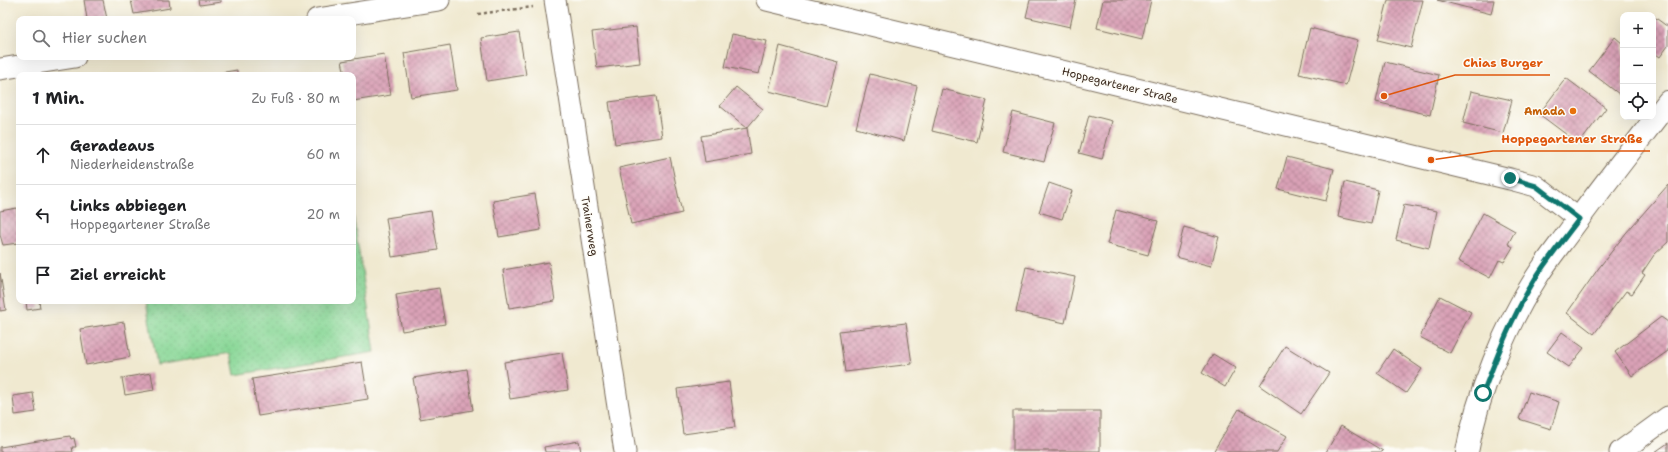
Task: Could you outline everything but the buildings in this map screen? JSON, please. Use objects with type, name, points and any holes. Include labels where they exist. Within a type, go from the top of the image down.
[{"type":"street","points":[[336,16],[438,0]]},
{"type":"street","name":"Hoppegartener Straße","points":[[767,0],[1510,178],[1536,186],[1579,219]]},
{"type":"street","name":"Trainerweg","points":[[555,4],[625,452]]},
{"type":"street","points":[[0,69],[56,60]]},
{"type":"street","points":[[1467,452],[1483,393],[1500,347],[1518,309],[1536,278],[1668,102]]},
{"type":"street","points":[[1620,452],[1668,417]]},
{"type":"path","points":[[478,14],[555,4]]},
{"type":"green space","points":[[356,233],[375,352],[235,375],[231,353],[157,365],[147,304],[356,304]]},
{"type":"place","name":"Chias Burger","points":[[1384,96]]},
{"type":"place","name":"Amada","points":[[1573,111]]},
{"type":"place","name":"Hoppegartener Straße","points":[[1431,160]]},
{"type":"route","points":[[1483,393],[1500,347],[1518,309],[1536,278],[1579,219],[1536,186],[1510,178]]}]
